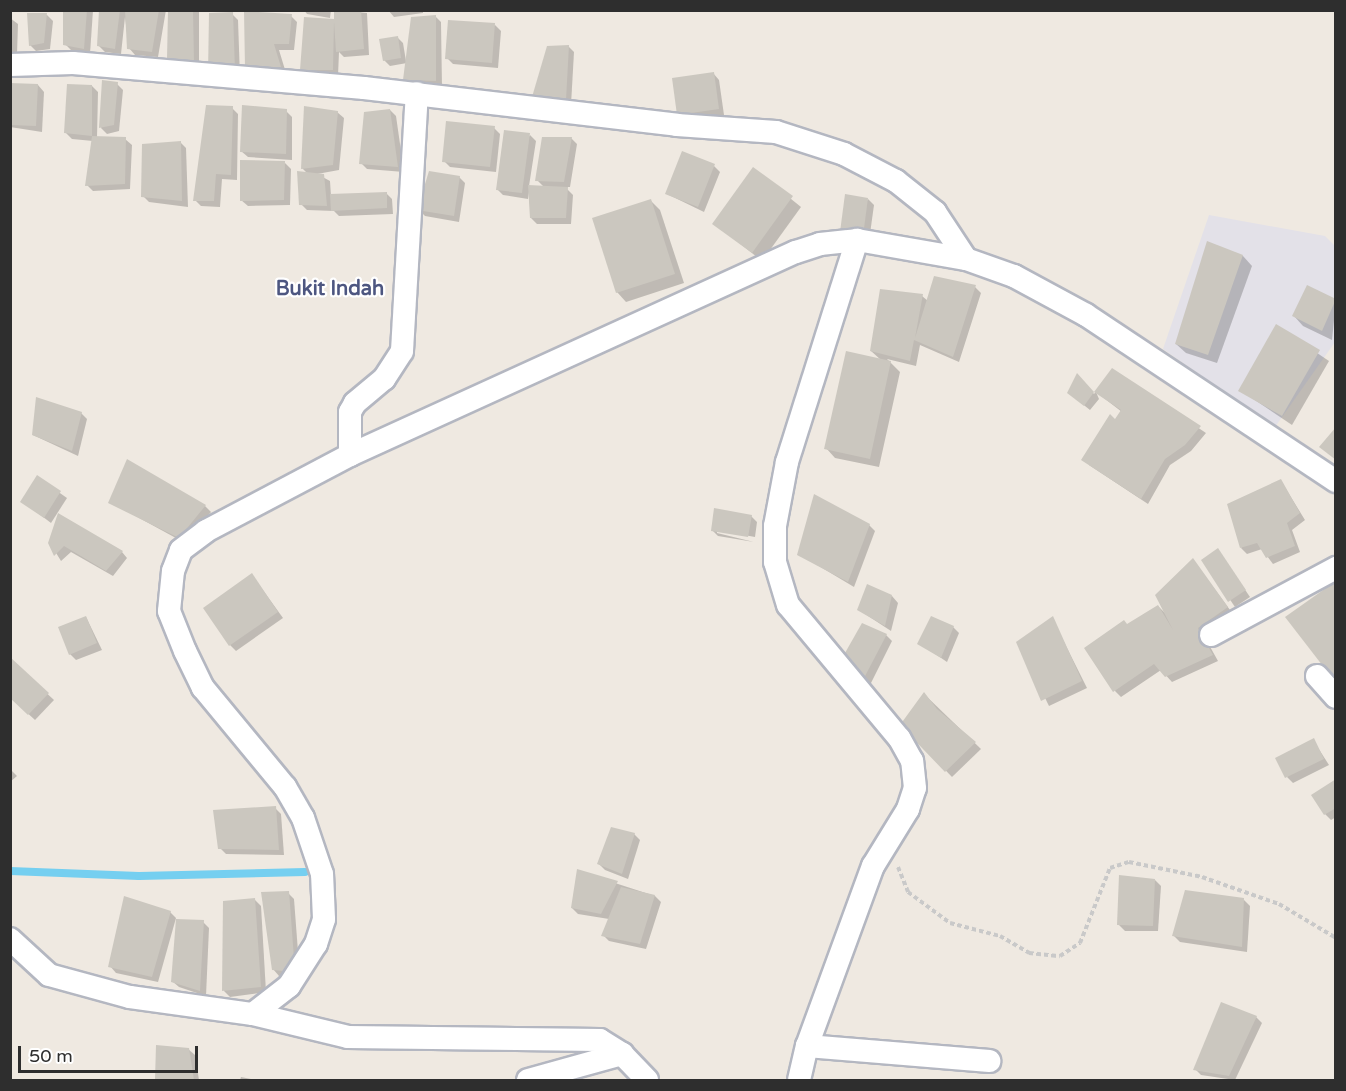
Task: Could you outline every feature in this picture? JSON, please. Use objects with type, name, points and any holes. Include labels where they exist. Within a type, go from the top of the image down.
[{"type":"street","points":[[10,65],[73,63],[417,93],[677,125],[776,132],[844,154],[896,181],[935,212],[966,259]]},
{"type":"street","points":[[350,455],[350,412],[355,403],[384,379],[402,351],[417,93]]},
{"type":"street","points":[[799,1080],[807,1046],[873,866],[889,841],[915,788],[912,761],[899,738],[788,605],[775,562],[775,526],[787,462],[857,240]]},
{"type":"street","points":[[253,1014],[289,986],[315,944],[324,919],[322,874],[303,818],[285,788],[203,688],[169,611],[173,571],[181,550],[206,531],[350,455],[796,252],[820,244],[857,240],[966,259],[1014,276],[1086,315],[1335,481]]},
{"type":"street","points":[[1211,635],[1335,568]]},
{"type":"street","points":[[1317,676],[1335,697]]},
{"type":"street","points":[[10,939],[49,975],[130,998],[253,1014],[348,1037],[486,1040],[578,1037],[600,1040],[622,1054],[647,1080]]},
{"type":"street","points":[[807,1046],[989,1061]]},
{"type":"street","points":[[528,1080],[622,1054]]},
{"type":"path","points":[[889,841],[908,892],[950,923],[1000,936],[1029,953],[1060,956],[1080,943],[1110,868],[1129,862],[1202,877],[1279,904],[1335,938]]},
{"type":"shaded area","points":[[1209,215],[1325,236],[1335,246],[1335,342],[1275,427],[1163,349]]},
{"type":"building","points":[[63,10],[87,10],[84,49],[63,45]]},
{"type":"building","points":[[99,10],[120,10],[115,49],[97,46]]},
{"type":"building","points":[[125,10],[159,10],[152,52],[127,49]]},
{"type":"building","points":[[168,10],[193,10],[194,62],[167,59]]},
{"type":"building","points":[[334,10],[361,10],[364,49],[336,52],[334,22],[333,70],[300,70],[304,17],[334,19]]},
{"type":"building","points":[[244,11],[292,14],[289,44],[274,44],[281,67],[245,68]]},
{"type":"building","points":[[233,12],[235,71],[208,74],[209,13]]},
{"type":"building","points":[[27,13],[47,13],[44,43],[29,46]]},
{"type":"building","points":[[436,15],[436,81],[403,80],[411,17]]},
{"type":"building","points":[[448,20],[495,23],[492,63],[445,59]]},
{"type":"building","points":[[398,36],[401,58],[383,61],[379,39]]},
{"type":"building","points":[[569,45],[566,100],[532,97],[547,46]]},
{"type":"building","points":[[714,72],[719,109],[677,115],[672,78]]},
{"type":"building","points":[[102,80],[118,82],[114,125],[99,128]]},
{"type":"building","points":[[10,83],[38,84],[36,126],[10,125]]},
{"type":"building","points":[[67,84],[92,85],[92,136],[64,133]]},
{"type":"building","points":[[206,105],[233,106],[231,175],[216,174],[214,201],[193,201]]},
{"type":"building","points":[[242,105],[287,109],[286,154],[240,152]]},
{"type":"building","points":[[304,106],[338,111],[333,165],[301,169]]},
{"type":"building","points":[[390,109],[398,167],[359,164],[364,112]]},
{"type":"building","points":[[446,121],[495,126],[490,167],[442,162]]},
{"type":"building","points":[[504,130],[530,133],[522,193],[496,190]]},
{"type":"building","points":[[92,136],[126,137],[125,184],[85,186]]},
{"type":"building","points":[[542,137],[572,137],[564,182],[535,181]]},
{"type":"building","points":[[181,141],[182,201],[141,197],[142,144]]},
{"type":"building","points":[[682,151],[715,164],[698,207],[665,194]]},
{"type":"building","points":[[240,160],[285,161],[284,200],[240,201]]},
{"type":"building","points":[[753,167],[793,196],[752,253],[712,224]]},
{"type":"building","points":[[297,171],[324,174],[327,206],[299,205]]},
{"type":"building","points":[[429,171],[460,176],[454,216],[417,210]]},
{"type":"building","points":[[528,185],[568,187],[566,218],[530,218]]},
{"type":"building","points":[[387,192],[387,208],[331,211],[330,194]]},
{"type":"building","points":[[845,194],[868,198],[863,236],[840,232]]},
{"type":"building","points":[[651,199],[675,274],[616,293],[592,218]]},
{"type":"building","points":[[1207,241],[1243,255],[1208,355],[1175,344]]},
{"type":"building","points":[[934,276],[976,285],[953,357],[914,340],[910,361],[870,351],[880,289],[923,294],[915,338]]},
{"type":"building","points":[[1307,285],[1336,299],[1322,331],[1292,316]]},
{"type":"building","points":[[1276,324],[1320,350],[1282,416],[1238,391]]},
{"type":"building","points":[[846,351],[891,361],[870,459],[824,449]]},
{"type":"building","points":[[1112,368],[1201,426],[1185,445],[1165,459],[1141,499],[1081,460],[1110,414],[1115,419],[1121,410],[1094,392]]},
{"type":"building","points":[[1077,373],[1094,392],[1084,406],[1067,393]]},
{"type":"building","points":[[36,397],[82,412],[72,451],[32,435]]},
{"type":"building","points":[[1336,427],[1336,460],[1319,447]]},
{"type":"building","points":[[127,459],[206,505],[179,538],[108,503]]},
{"type":"building","points":[[37,475],[61,491],[44,518],[20,502]]},
{"type":"building","points":[[1281,479],[1300,513],[1287,523],[1295,546],[1266,558],[1257,543],[1240,548],[1227,504]]},
{"type":"building","points":[[814,494],[870,524],[848,582],[797,555]]},
{"type":"building","points":[[714,508],[752,515],[748,537],[711,531]]},
{"type":"building","points":[[58,513],[123,551],[106,571],[64,546],[54,556],[48,543]]},
{"type":"building","points":[[1218,548],[1246,590],[1228,602],[1201,560]]},
{"type":"building","points":[[1193,558],[1228,607],[1198,628],[1213,655],[1165,677],[1154,664],[1113,692],[1084,648],[1124,620],[1127,624],[1158,605],[1173,630],[1155,595]]},
{"type":"building","points":[[252,573],[278,612],[229,646],[203,608]]},
{"type":"building","points":[[1336,581],[1336,683],[1285,617]]},
{"type":"building","points":[[867,584],[892,595],[885,626],[857,610]]},
{"type":"building","points":[[86,616],[97,643],[69,655],[58,627]]},
{"type":"building","points":[[931,616],[954,626],[941,658],[917,644]]},
{"type":"building","points":[[1053,616],[1082,681],[1041,701],[1016,642]]},
{"type":"building","points":[[862,623],[887,634],[863,680],[841,660]]},
{"type":"building","points":[[10,657],[49,693],[28,715],[10,698]]},
{"type":"building","points":[[924,692],[937,709],[976,742],[945,772],[900,725]]},
{"type":"building","points":[[1314,738],[1324,759],[1285,778],[1275,758]]},
{"type":"building","points":[[1336,779],[1336,808],[1324,815],[1311,795]]},
{"type":"building","points":[[276,806],[279,850],[218,849],[213,810]]},
{"type":"building","points":[[611,827],[635,833],[622,874],[597,864]]},
{"type":"building","points":[[577,869],[618,881],[601,914],[571,908]]},
{"type":"building","points":[[1119,875],[1155,879],[1153,926],[1117,925]]},
{"type":"building","points":[[621,887],[655,895],[640,944],[601,936]]},
{"type":"building","points":[[1185,890],[1244,898],[1242,947],[1172,936]]},
{"type":"building","points":[[289,891],[295,972],[272,970],[261,892]]},
{"type":"building","points":[[124,896],[171,911],[152,977],[108,967]]},
{"type":"building","points":[[255,898],[261,987],[222,991],[223,901]]},
{"type":"building","points":[[176,919],[204,920],[200,991],[171,982]]},
{"type":"building","points":[[1221,1002],[1257,1016],[1229,1076],[1193,1070]]},
{"type":"building","points":[[156,1045],[189,1048],[194,1080],[155,1080]]},
{"type":"waterway","points":[[10,871],[139,876],[305,872]]},
{"type":"district","name":"Bukit Indah","points":[[330,289]]}]
